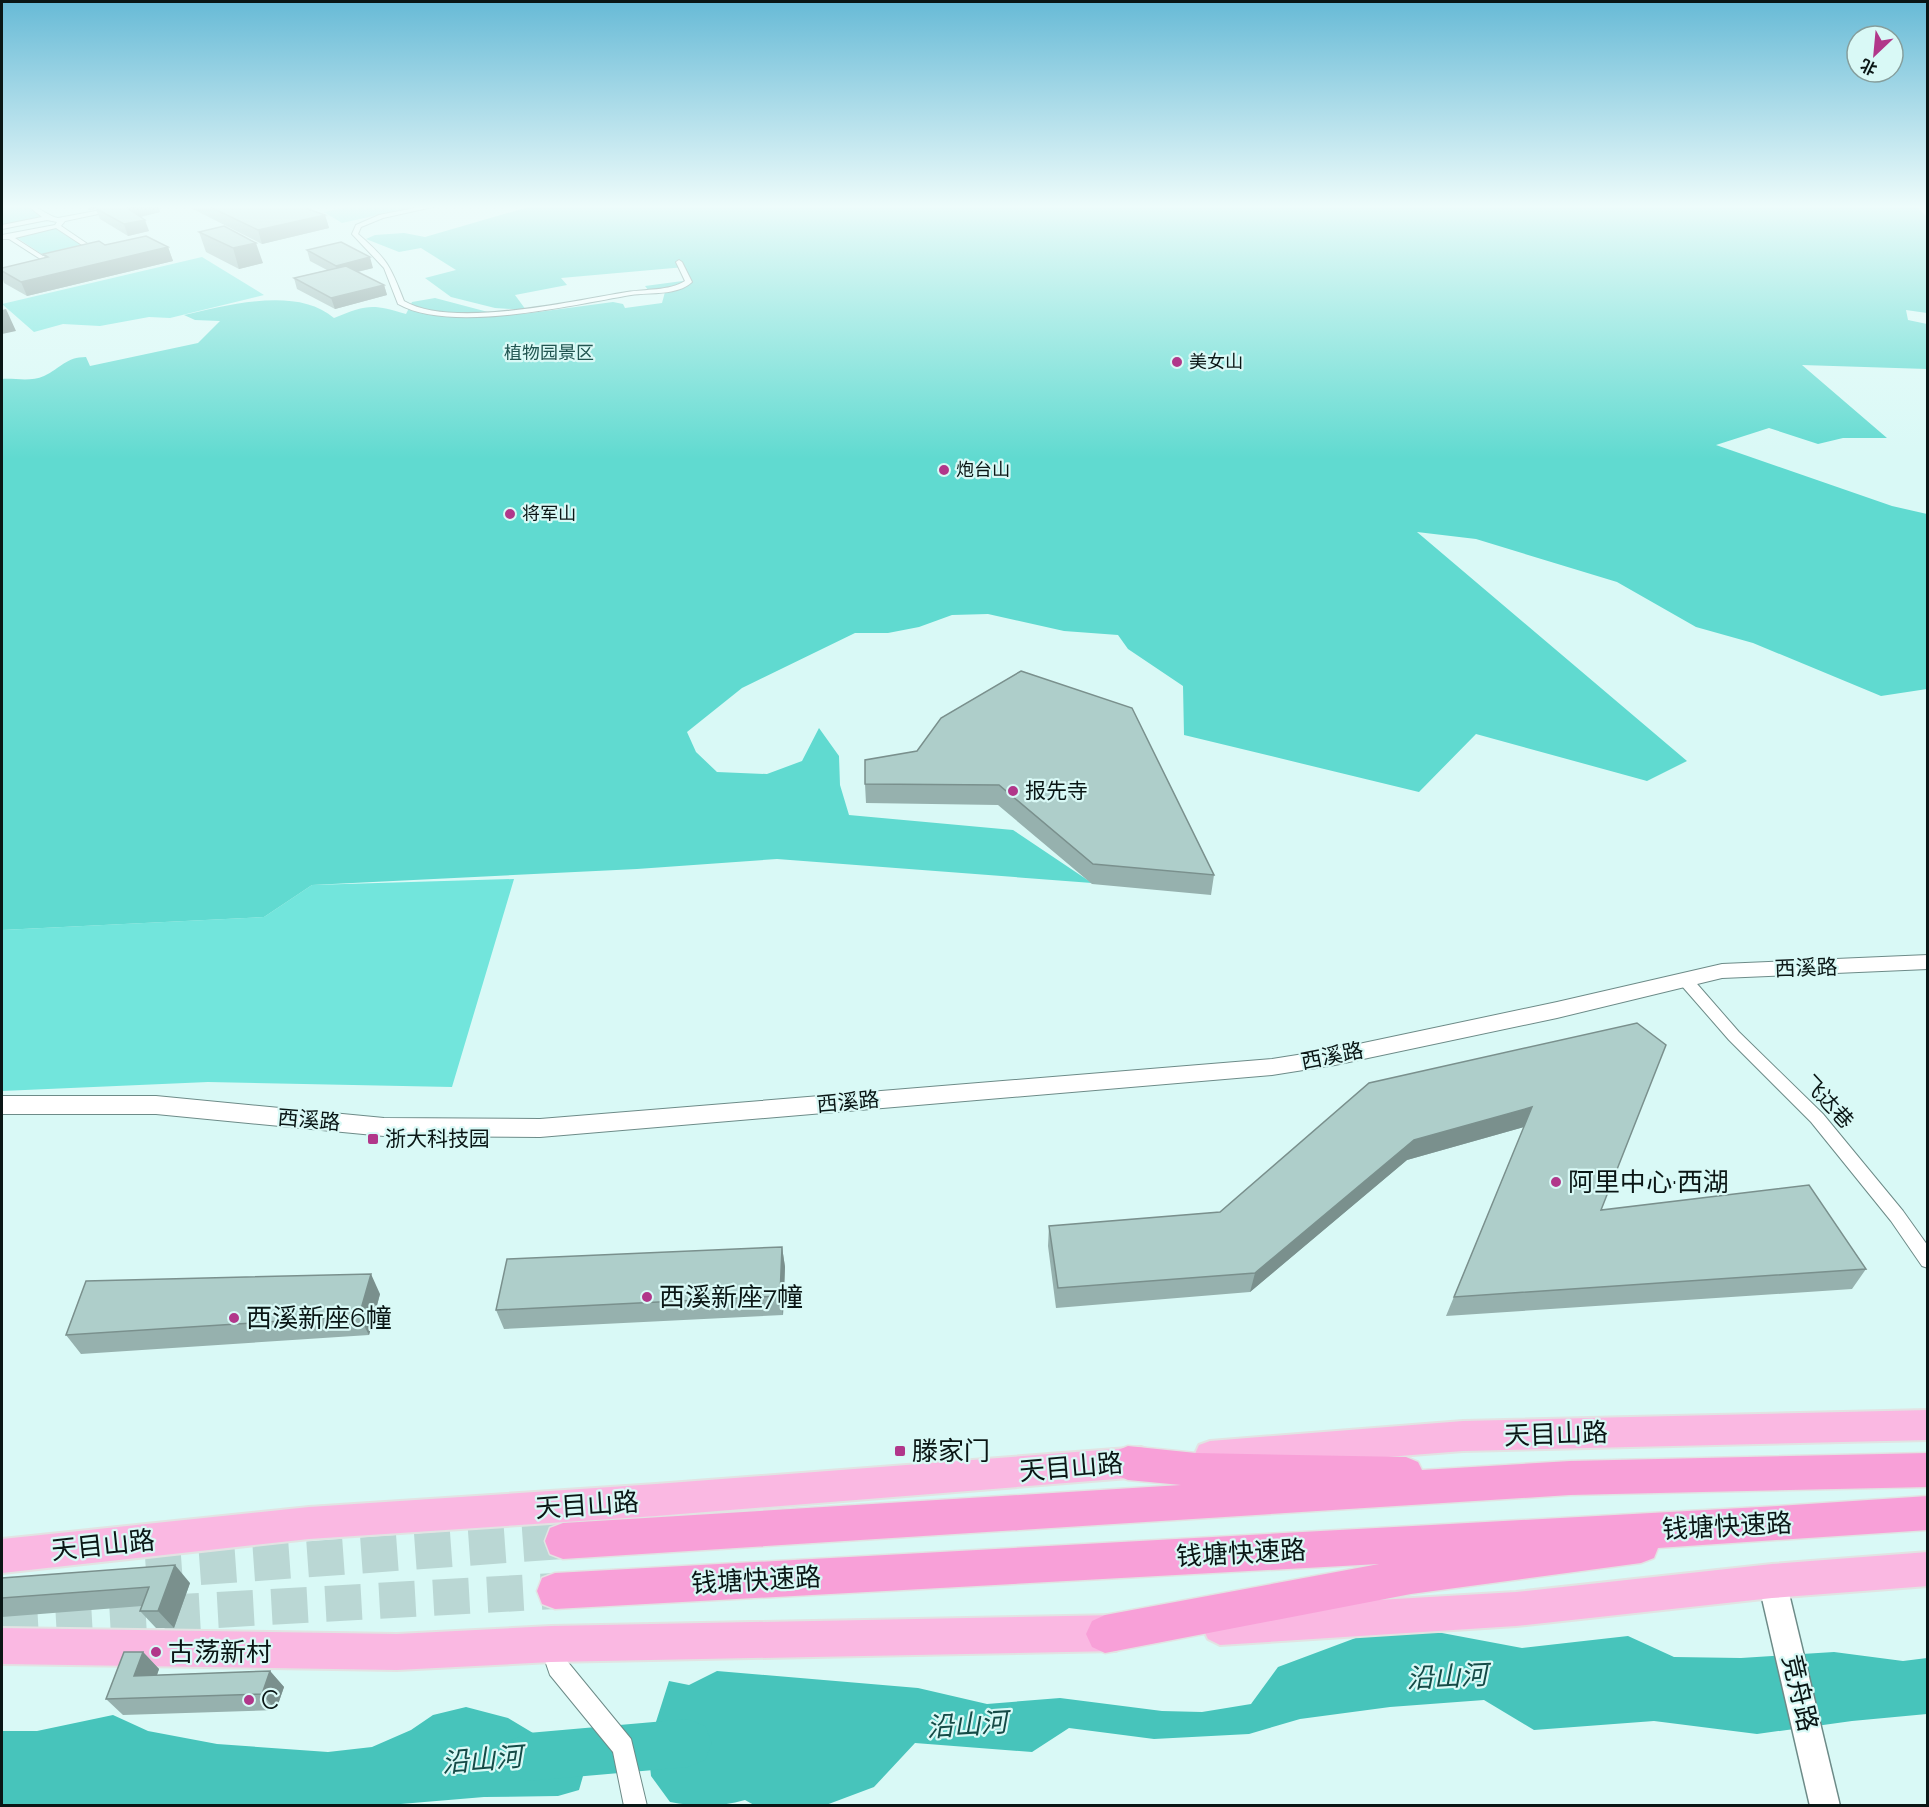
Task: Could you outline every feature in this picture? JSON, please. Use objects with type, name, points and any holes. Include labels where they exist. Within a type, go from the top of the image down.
[{"type":"highway","points":[[1128,1463],[1196,1470],[1570,1478]]},
{"type":"highway","points":[[563,1542],[1570,1478],[1928,1470]]},
{"type":"highway","name":"钱塘快速路","points":[[555,1591],[1778,1524],[1928,1513]]},
{"type":"highway","points":[[1105,1634],[1411,1576],[1601,1551],[1778,1524]]},
{"type":"main road","name":"西溪路","points":[[2,1105],[156,1105],[384,1127],[540,1128],[616,1123],[1272,1067],[1358,1052],[1686,981],[1722,971],[1928,962]]},
{"type":"main road","name":"西溪路","points":[[1686,981],[1791,981],[1928,973]]},
{"type":"main road","name":"天目山路","points":[[2,1556],[309,1523],[656,1500],[1463,1436],[1928,1425]]},
{"type":"main road","points":[[2,1646],[397,1652],[551,1644],[1105,1634],[1516,1608],[1772,1581],[1928,1569]]},
{"type":"street","points":[[397,290],[401,302],[419,309],[463,315],[521,313],[650,290]]},
{"type":"street","name":"飞达巷","points":[[1686,981],[1734,1036],[1817,1118],[1897,1216],[1928,1261]]},
{"type":"street","name":"竞舟路","points":[[1772,1581],[1825,1806]]},
{"type":"street","points":[[551,1644],[558,1667],[623,1747],[636,1806]]},
{"type":"shaded area","points":[[60,290],[256,290],[264,295],[170,318],[149,317],[100,326],[63,324],[34,332],[2,304]]},
{"type":"shaded area","points":[[514,879],[452,1087],[208,1082],[2,1091],[2,930],[264,917],[312,885]]},
{"type":"green space","points":[[442,290],[539,290],[515,295],[526,310],[495,308],[451,297]]},
{"type":"green space","name":"植物园景区","points":[[1927,290],[1927,313],[1906,310],[1908,320],[1927,324],[1927,369],[1802,365],[1887,438],[1843,438],[1818,444],[1769,428],[1716,445],[1892,506],[1927,514],[1927,689],[1881,696],[1753,643],[1696,627],[1617,582],[1476,539],[1417,532],[1687,761],[1647,781],[1476,734],[1419,792],[1184,735],[1183,686],[1128,649],[1118,635],[1064,631],[988,614],[952,615],[919,627],[888,633],[855,633],[742,688],[687,732],[696,752],[717,772],[767,774],[802,761],[819,728],[839,756],[840,785],[849,815],[1013,830],[1092,883],[777,859],[637,869],[312,885],[264,917],[2,930],[2,379],[39,378],[79,357],[86,357],[90,366],[198,343],[220,321],[195,320],[184,315],[241,303],[282,300],[301,303],[319,308],[334,318],[370,307],[385,308],[406,314],[412,302],[435,298],[488,312],[523,314],[613,302],[623,304],[625,308],[662,303],[665,292],[649,291]]},
{"type":"water","points":[[1369,1633],[1442,1633],[1522,1648],[1628,1636],[1674,1657],[1741,1658],[1834,1652],[1903,1661],[1927,1658],[1927,1714],[1852,1721],[1757,1734],[1654,1721],[1534,1730],[1484,1700],[1390,1707],[1300,1719],[1249,1734],[1154,1739],[1069,1728],[1032,1752],[915,1743],[874,1787],[826,1805],[754,1805],[745,1800],[717,1805],[679,1804],[670,1802],[651,1776],[648,1747],[669,1681],[689,1685],[717,1671],[918,1688],[987,1704],[1060,1698],[1162,1711],[1202,1712],[1251,1704],[1278,1667]]},
{"type":"water","points":[[466,1707],[508,1718],[563,1751],[583,1776],[579,1790],[558,1796],[484,1797],[377,1806],[2,1805],[2,1731],[37,1731],[113,1715],[148,1731],[217,1744],[328,1752],[372,1747],[411,1730],[433,1715]]},
{"type":"building","points":[[317,290],[362,290],[331,298]]},
{"type":"building","name":"报先寺","points":[[1021,671],[1132,708],[1214,875],[1093,864],[999,785],[865,784],[865,760],[917,751],[941,718]]},
{"type":"building","name":"阿里中心·西湖","points":[[1637,1023],[1666,1045],[1601,1210],[1809,1185],[1866,1269],[1454,1297],[1532,1107],[1414,1140],[1255,1273],[1058,1288],[1049,1226],[1220,1212],[1369,1083]]},
{"type":"building","points":[[782,1247],[780,1296],[496,1310],[507,1259]]},
{"type":"building","points":[[371,1274],[359,1316],[66,1335],[86,1281]]},
{"type":"building","points":[[175,1565],[158,1611],[140,1611],[149,1587],[2,1598],[2,1578]]},
{"type":"building","points":[[124,1652],[143,1652],[134,1676],[270,1671],[262,1694],[106,1699]]},
{"type":"waterway","name":"沿山河","points":[[528,1757],[688,1743]]},
{"type":"tunnel","points":[[146,1571],[563,1541]]},
{"type":"tunnel","points":[[2,1622],[555,1591]]},
{"type":"place","name":"美女山","points":[[1177,362]]},
{"type":"place","name":"炮台山","points":[[944,470]]},
{"type":"place","name":"将军山","points":[[510,514]]},
{"type":"place","name":"报先寺","points":[[1013,791]]},
{"type":"place","name":"浙大科技园","points":[[373,1139]]},
{"type":"place","name":"阿里中心·西湖","points":[[1556,1182]]},
{"type":"place","name":"西溪新座7幢","points":[[647,1297]]},
{"type":"place","name":"西溪新座6幢","points":[[234,1318]]},
{"type":"place","name":"滕家门","points":[[900,1451]]},
{"type":"place","name":"古荡新村","points":[[156,1652]]},
{"type":"place","name":"C","points":[[249,1700]]}]
